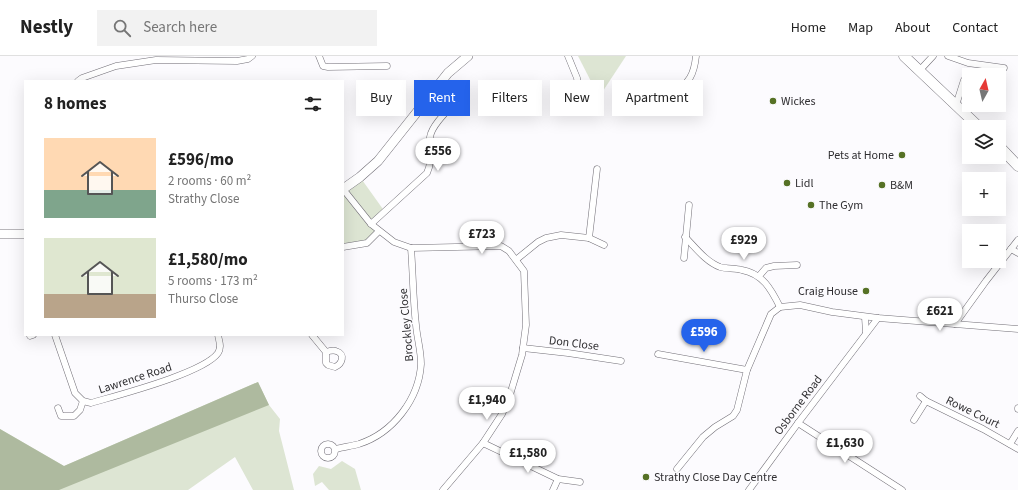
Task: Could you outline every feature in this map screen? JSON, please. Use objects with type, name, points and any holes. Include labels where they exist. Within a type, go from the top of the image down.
[{"type":"main road","points":[[904,56],[972,120]]},
{"type":"main road","points":[[1006,153],[1018,166]]},
{"type":"street","points":[[79,80],[116,66],[156,60],[237,61],[248,59],[252,56]]},
{"type":"street","points":[[319,56],[324,66],[328,67],[387,66]]},
{"type":"street","points":[[344,188],[360,177],[378,161],[448,73],[468,56]]},
{"type":"street","points":[[568,56],[574,67],[577,80]]},
{"type":"street","points":[[689,80],[692,75],[696,56]]},
{"type":"street","points":[[920,70],[933,56]]},
{"type":"street","points":[[948,56],[968,63],[1004,68]]},
{"type":"street","points":[[956,105],[962,86]]},
{"type":"street","points":[[371,224],[427,173],[431,165],[430,136],[433,128],[444,116]]},
{"type":"street","points":[[589,238],[597,169]]},
{"type":"street","points":[[344,190],[371,224],[394,242],[411,248],[500,246],[509,251],[517,259],[524,271],[526,282],[526,325],[523,348],[509,398],[502,414],[483,443],[443,490]]},
{"type":"street","points":[[684,258],[689,205]]},
{"type":"street","points":[[344,247],[367,243],[379,231]]},
{"type":"street","points":[[0,234],[24,234]]},
{"type":"street","points":[[517,259],[538,242],[546,238],[561,235],[589,238],[604,245]]},
{"type":"street","points":[[685,237],[708,259],[720,266],[744,270],[759,276],[771,288],[780,306]]},
{"type":"street","points":[[956,324],[1018,240]]},
{"type":"street","name":"Brockley Close","points":[[336,449],[360,444],[384,431],[402,414],[413,396],[419,380],[420,349],[416,326],[411,248]]},
{"type":"street","points":[[1011,248],[1018,254]]},
{"type":"street","points":[[759,276],[766,268],[774,266],[797,265]]},
{"type":"street","points":[[677,469],[703,437],[715,427],[733,416],[737,410],[747,370],[770,314],[780,306],[800,305],[864,317],[1018,329]]},
{"type":"street","points":[[864,317],[866,333]]},
{"type":"street","name":"Osborne Road","points":[[749,490],[878,318]]},
{"type":"street","points":[[55,336],[75,393],[83,401],[80,410],[74,416],[61,416],[58,408]]},
{"type":"street","name":"Lawrence Road","points":[[83,401],[91,403],[185,374],[214,358],[220,351],[218,336]]},
{"type":"street","points":[[313,336],[326,352]]},
{"type":"street","name":"Don Close","points":[[523,348],[621,361]]},
{"type":"street","points":[[658,354],[747,370]]},
{"type":"street","name":"Rowe Court","points":[[920,396],[926,401],[983,429],[1018,449]]},
{"type":"street","points":[[914,420],[926,401]]},
{"type":"street","points":[[798,423],[902,490]]},
{"type":"street","points":[[1010,444],[1018,431]]},
{"type":"street","points":[[483,443],[558,479],[580,482]]},
{"type":"street","points":[[554,490],[558,479]]},
{"type":"green space","points":[[578,56],[626,56],[604,89],[604,80],[590,80]]},
{"type":"green space","points":[[360,177],[385,212],[371,224],[379,231],[367,243],[344,247],[344,188]]},
{"type":"green space","points":[[258,382],[269,405],[280,419],[279,431],[294,490],[253,490],[235,457],[188,490],[0,490],[0,429],[64,466]]},
{"type":"green space","points":[[258,382],[269,405],[59,490],[0,490],[0,429],[64,466]]},
{"type":"green space","points":[[342,461],[355,469],[361,490],[329,490],[322,482],[315,486],[313,474],[319,466],[331,469]]},
{"type":"place","name":"Wickes","points":[[773,101]]},
{"type":"place","name":"Pets at Home","points":[[902,155]]},
{"type":"place","name":"Lidl","points":[[787,183]]},
{"type":"place","name":"B&M","points":[[882,185]]},
{"type":"place","name":"The Gym","points":[[811,205]]},
{"type":"place","name":"Craig House","points":[[866,291]]},
{"type":"place","name":"Strathy Close Day Centre","points":[[646,477]]}]
